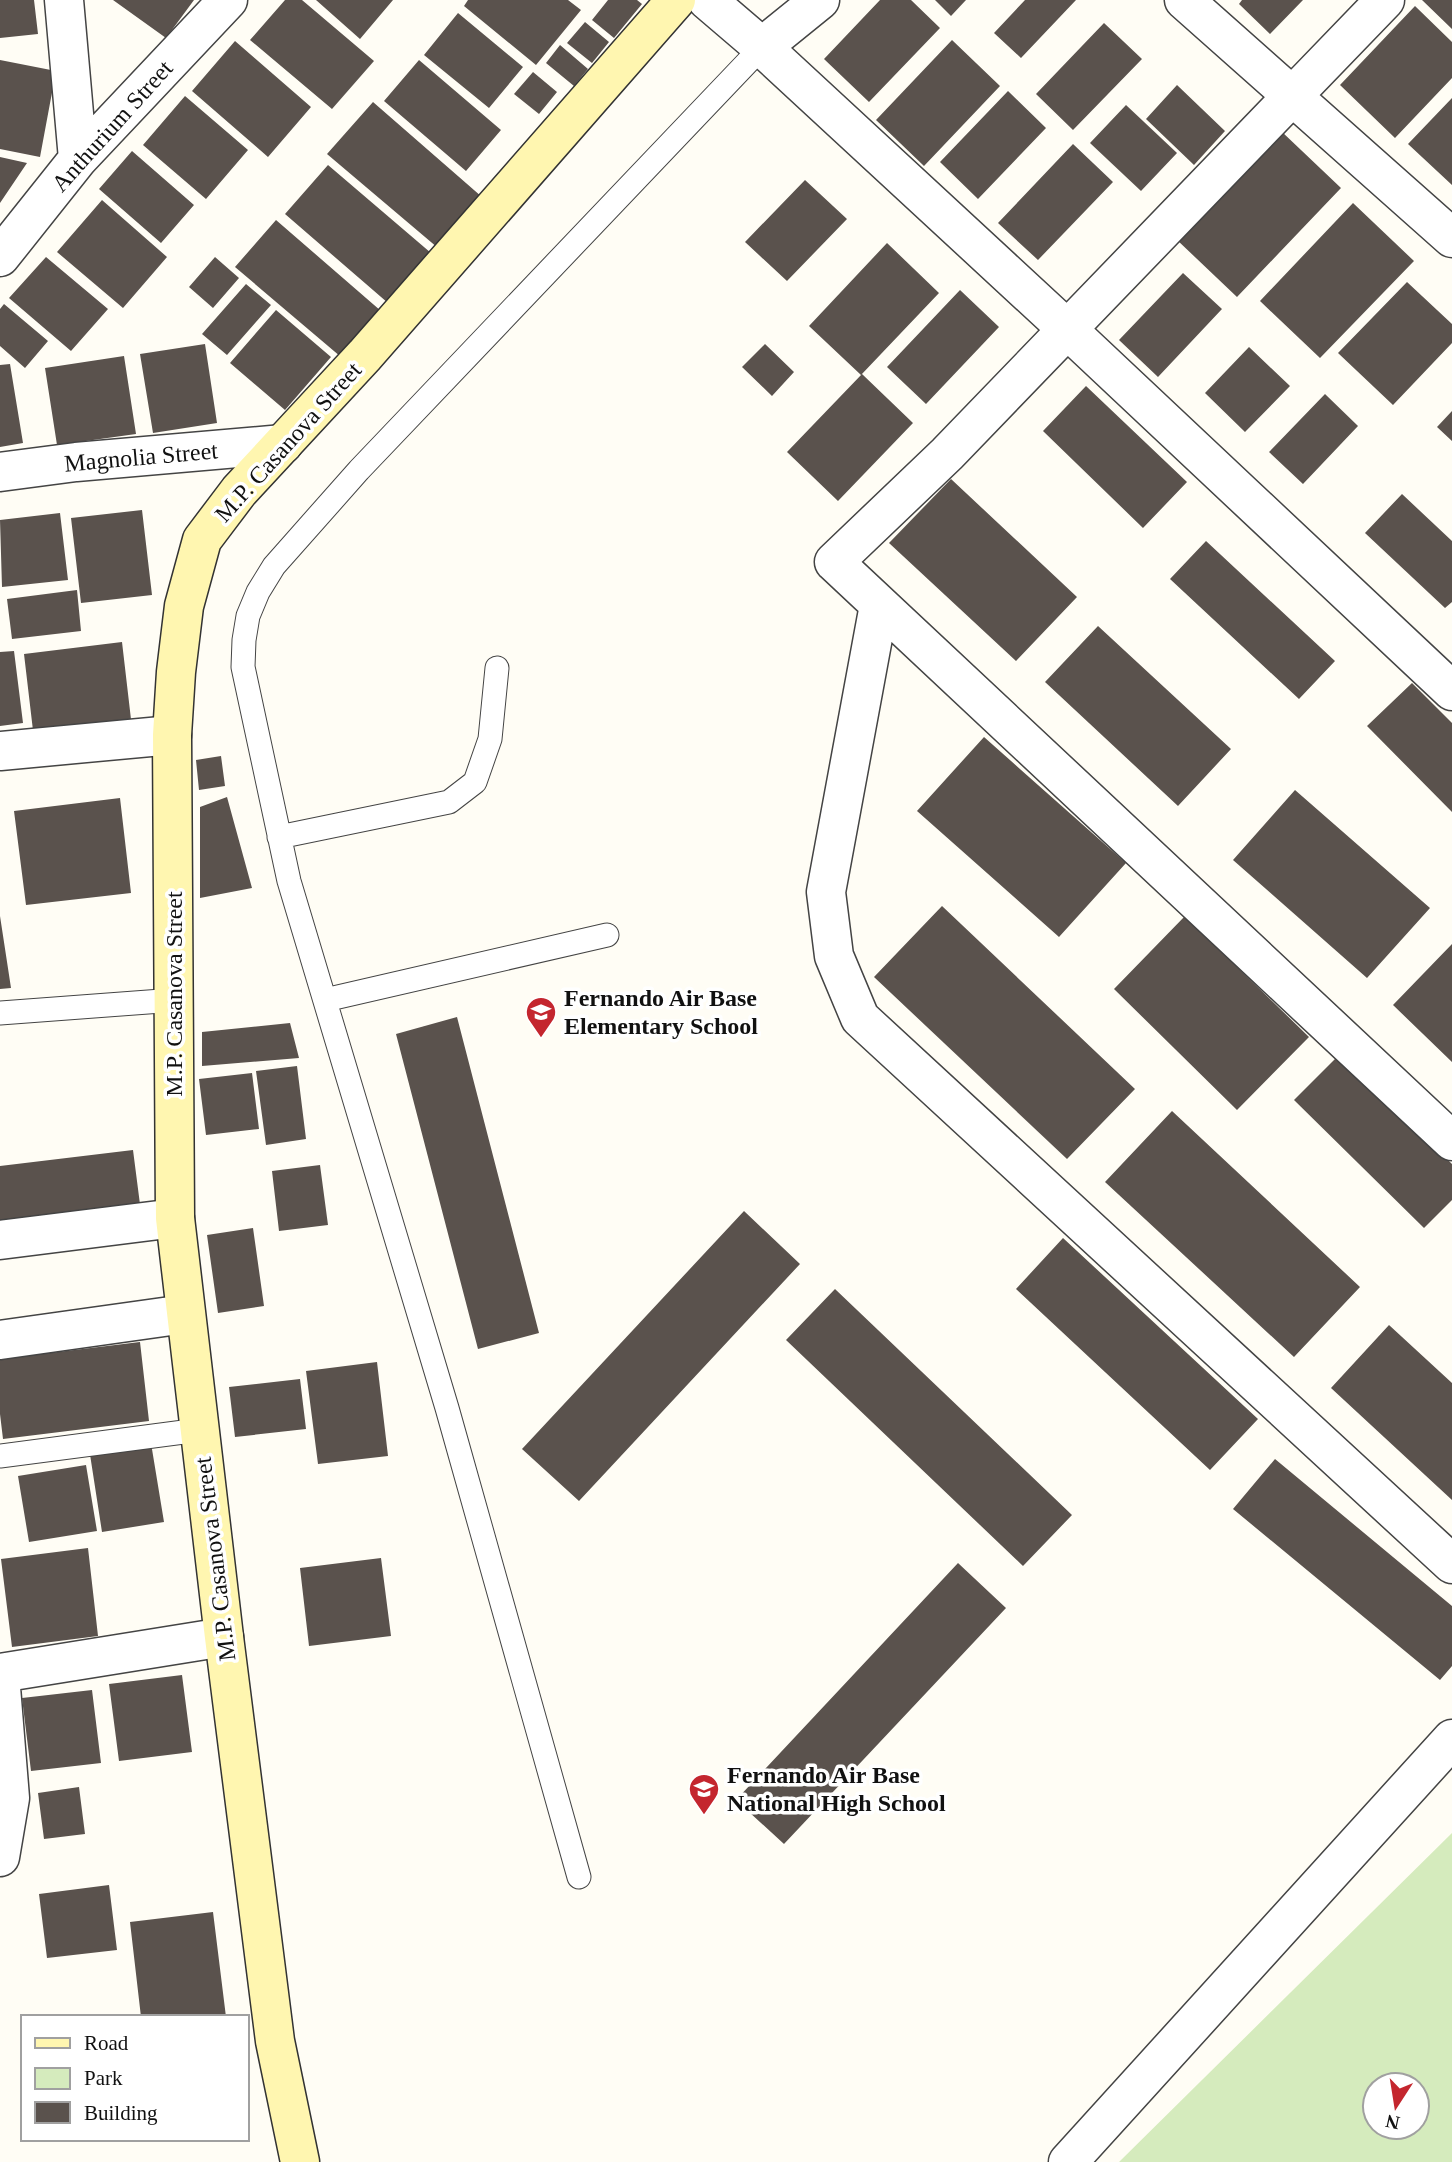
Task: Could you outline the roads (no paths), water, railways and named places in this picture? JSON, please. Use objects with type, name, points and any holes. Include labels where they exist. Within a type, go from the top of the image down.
[{"type":"street","points":[[64,0],[78,159]]},
{"type":"street","name":"Anthurium Street","points":[[0,257],[78,159],[228,0]]},
{"type":"street","name":"M.P. Casanova Street","points":[[300,2162],[275,2041],[175,1218],[172,735],[184,607],[202,540],[239,491],[365,355],[676,0]]},
{"type":"street","points":[[707,0],[762,47],[1068,330],[1452,691]]},
{"type":"street","points":[[762,47],[820,0]]},
{"type":"street","points":[[1184,0],[1452,238]]},
{"type":"street","points":[[1385,0],[947,454],[834,562],[1452,1141]]},
{"type":"street","name":"Magnolia Street","points":[[0,472],[76,462],[283,444]]},
{"type":"street","points":[[879,606],[827,892],[834,956],[860,1018],[1452,1564]]},
{"type":"street","points":[[0,751],[172,735]]},
{"type":"street","points":[[0,1240],[175,1218]]},
{"type":"street","points":[[0,1340],[185,1314]]},
{"type":"street","points":[[0,1857],[10,1798],[0,1674],[224,1637]]},
{"type":"street","points":[[1068,2162],[1452,1739]]},
{"type":"lane","points":[[579,1877],[447,1408],[279,837],[243,667],[248,616],[269,574],[359,470],[762,47]]},
{"type":"lane","points":[[279,837],[449,802],[475,782],[490,738],[497,668]]},
{"type":"lane","points":[[325,1000],[607,935]]},
{"type":"lane","points":[[0,1013],[175,1000]]},
{"type":"lane","points":[[0,1456],[199,1430]]},
{"type":"place","name":"Fernando Air Base Elementary School","points":[[541,1039]]},
{"type":"place","name":"Fernando Air Base National High School","points":[[704,1816]]}]
